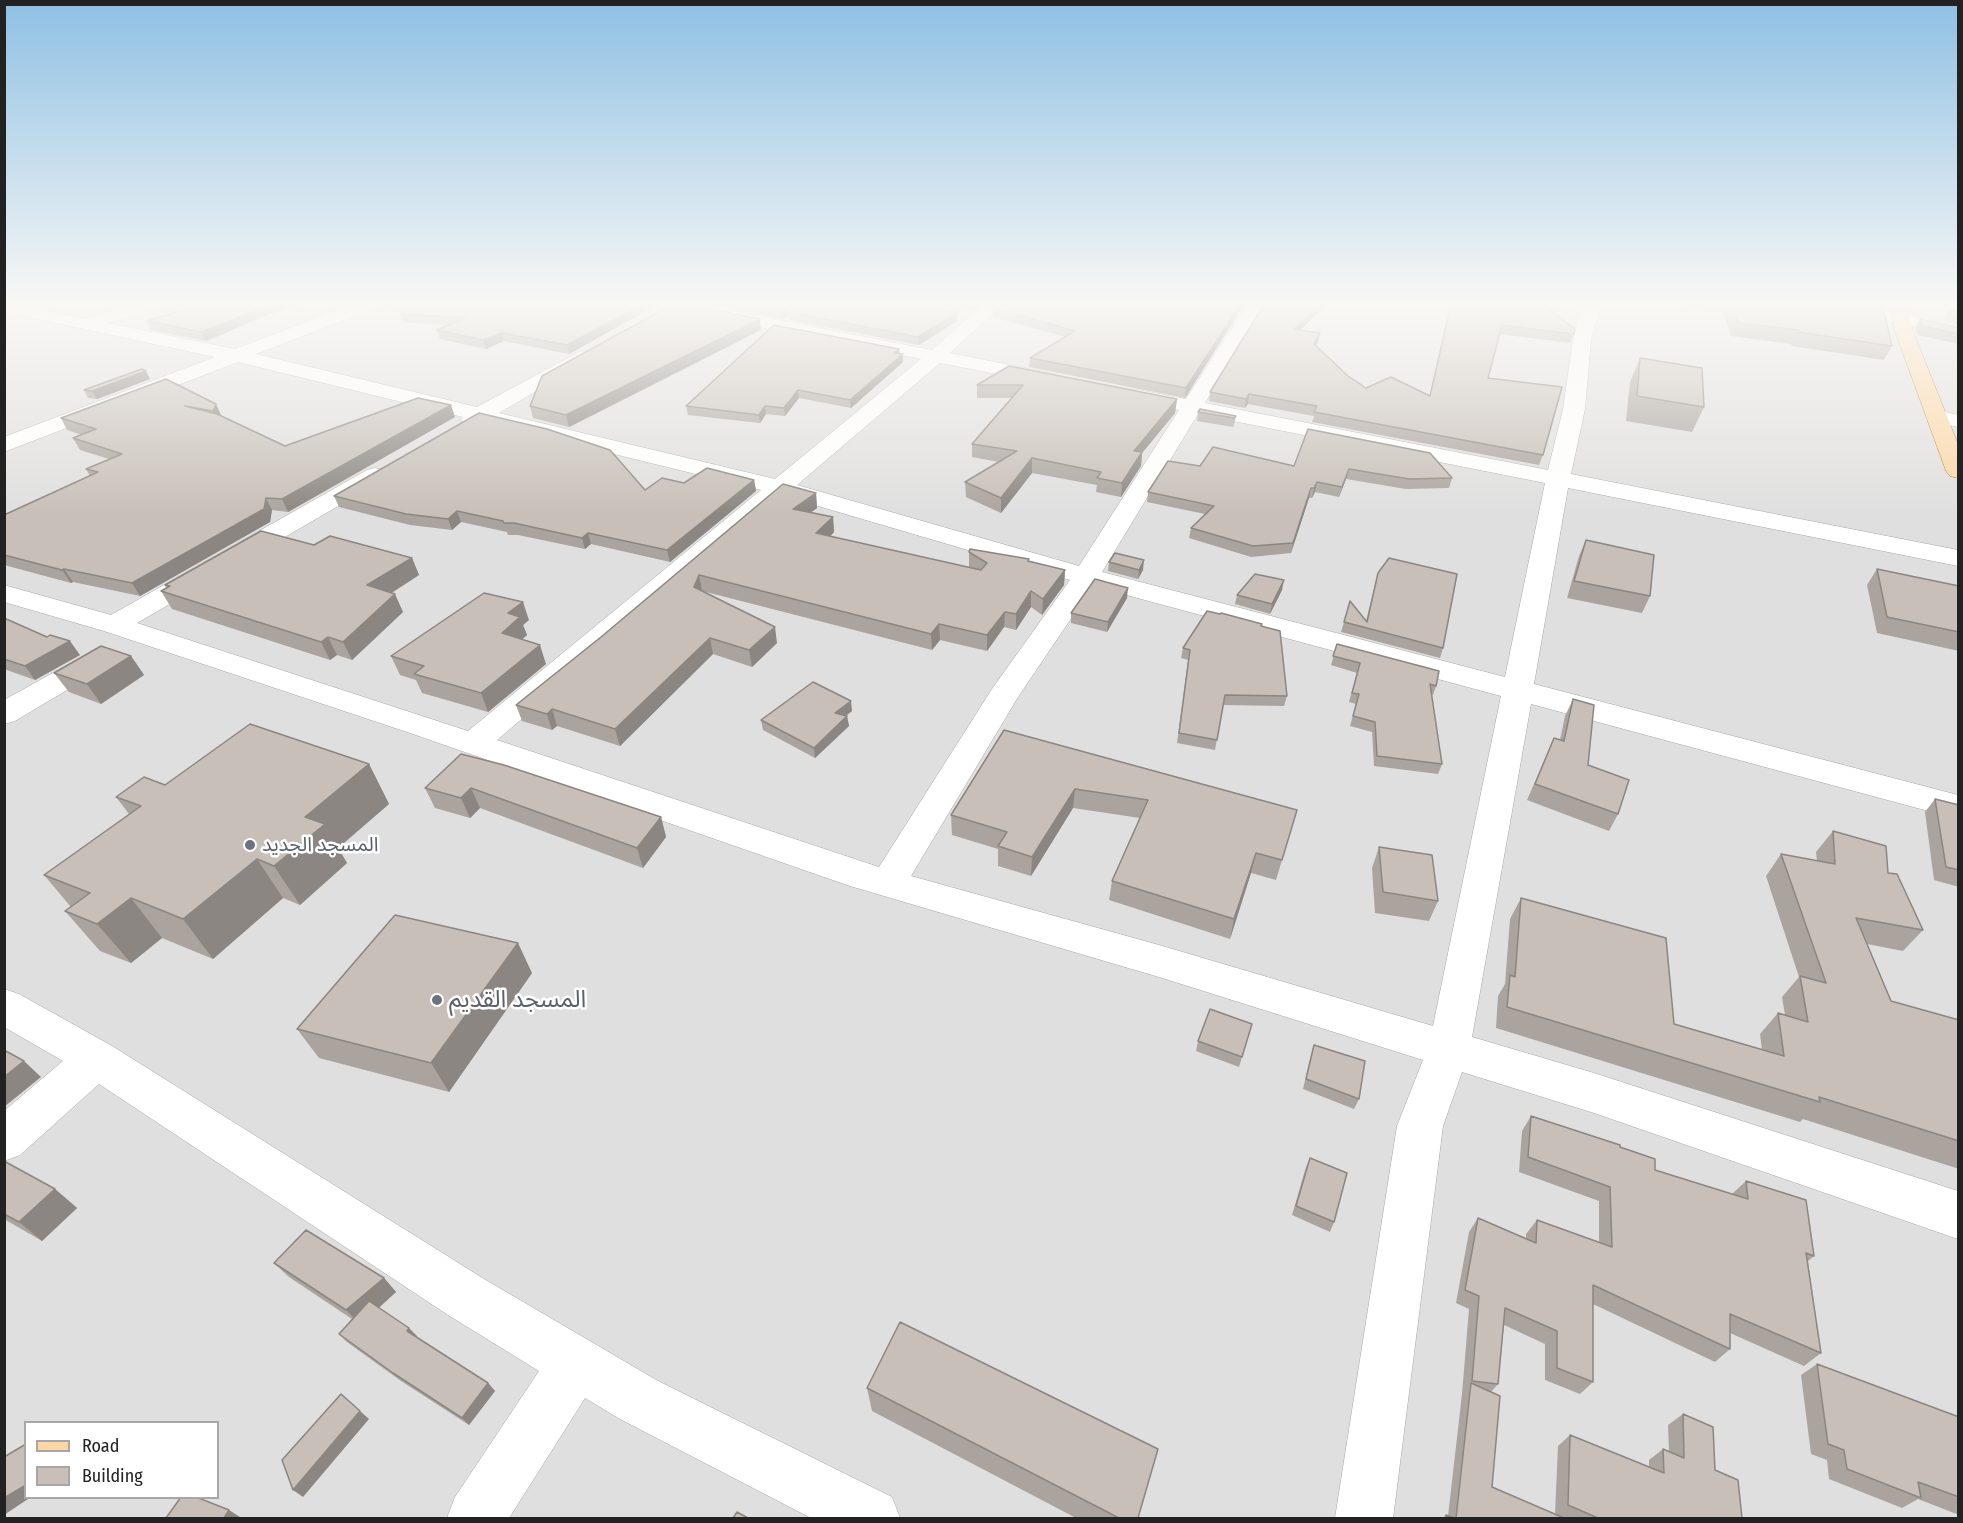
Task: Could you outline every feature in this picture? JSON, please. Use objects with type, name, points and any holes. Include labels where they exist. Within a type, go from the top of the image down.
[{"type":"main road","points":[[1922,374],[1959,471]]},
{"type":"street","points":[[4,445],[191,374]]},
{"type":"street","points":[[314,374],[779,487],[1086,576],[1517,692],[1959,807]]},
{"type":"street","points":[[450,431],[552,374]]},
{"type":"street","points":[[473,744],[914,374]]},
{"type":"street","points":[[1028,374],[1068,382]]},
{"type":"street","points":[[888,883],[1003,696],[1086,576],[1213,374]]},
{"type":"street","points":[[1364,1518],[1420,1126],[1449,1049],[1558,479],[1574,409],[1578,374]]},
{"type":"street","points":[[1113,391],[1959,558]]},
{"type":"street","points":[[1937,416],[1959,421]]},
{"type":"street","points":[[4,714],[128,629],[389,466]]},
{"type":"street","points":[[4,593],[128,629],[888,883],[1159,961],[1594,1093],[1959,1215]]},
{"type":"street","points":[[4,1006],[97,1059],[466,1297],[576,1363],[639,1400],[871,1518]]},
{"type":"street","points":[[4,1140],[97,1059]]},
{"type":"street","points":[[476,1518],[576,1363]]},
{"type":"shaded area","points":[[5,374],[1958,374],[1958,1518],[5,1518]]},
{"type":"building","points":[[128,374],[138,374],[92,391],[84,390]]},
{"type":"building","points":[[546,374],[649,374],[566,415],[530,406],[542,376]]},
{"type":"building","points":[[721,374],[880,374],[850,400],[798,390],[784,408],[765,406],[759,415],[686,406]]},
{"type":"building","points":[[995,374],[1050,374],[1177,399],[1134,451],[1142,452],[1122,483],[1097,478],[1101,472],[1032,458],[1001,498],[965,482],[1017,451],[972,444],[1023,385],[977,385]]},
{"type":"building","points":[[1114,374],[1195,374],[1186,388]]},
{"type":"building","points":[[1221,374],[1346,374],[1366,388],[1391,377],[1430,396],[1435,374],[1489,374],[1488,378],[1562,387],[1543,455],[1314,412],[1317,406],[1249,394],[1246,399],[1210,392]]},
{"type":"building","points":[[1639,374],[1702,374],[1704,407],[1637,396]]},
{"type":"building","points":[[166,379],[216,404],[213,411],[185,406],[217,414],[285,446],[418,398],[451,405],[282,499],[266,498],[264,509],[132,583],[62,570],[4,555],[4,515],[98,472],[86,469],[122,454],[73,438],[96,429],[61,418]]},
{"type":"building","points":[[1200,409],[1236,416],[1234,418],[1198,412]]},
{"type":"building","points":[[479,413],[547,429],[610,450],[645,490],[662,478],[684,483],[707,468],[754,480],[667,550],[588,533],[582,538],[514,523],[504,523],[457,511],[448,519],[406,514],[334,496]]},
{"type":"building","points":[[1308,429],[1430,453],[1452,478],[1409,479],[1349,469],[1342,487],[1317,482],[1314,488],[1311,488],[1293,543],[1253,546],[1191,528],[1214,506],[1148,492],[1168,461],[1200,466],[1213,447],[1294,466]]},
{"type":"building","points":[[783,484],[816,493],[793,509],[833,517],[816,533],[981,570],[987,563],[969,552],[970,549],[1029,559],[1028,561],[1065,570],[1043,599],[1031,591],[1016,614],[1005,612],[987,635],[939,624],[931,634],[699,575],[694,587],[775,627],[749,650],[710,638],[615,729],[552,709],[547,714],[516,705],[601,637]]},
{"type":"building","points":[[261,531],[314,545],[330,536],[412,558],[367,585],[395,594],[343,642],[328,637],[321,642],[161,591],[170,586],[165,585]]},
{"type":"building","points":[[1586,540],[1654,555],[1650,596],[1574,581]]},
{"type":"building","points":[[1115,553],[1144,560],[1139,570],[1109,562]]},
{"type":"building","points":[[1389,558],[1457,574],[1443,648],[1344,622],[1350,601],[1367,622],[1378,573]]},
{"type":"building","points":[[1877,569],[1959,586],[1959,632],[1887,617]]},
{"type":"building","points":[[1255,574],[1284,580],[1272,604],[1237,595]]},
{"type":"building","points":[[1095,579],[1128,588],[1108,622],[1071,613]]},
{"type":"building","points":[[484,593],[523,602],[508,613],[520,617],[502,633],[540,645],[481,693],[414,674],[424,666],[391,656]]},
{"type":"building","points":[[1207,611],[1262,624],[1261,626],[1280,631],[1287,696],[1225,695],[1217,740],[1179,733],[1190,650],[1183,648]]},
{"type":"building","points":[[4,618],[47,637],[50,635],[70,641],[25,666],[4,659]]},
{"type":"building","points":[[1337,644],[1439,671],[1436,686],[1430,684],[1442,764],[1377,756],[1375,722],[1353,716],[1359,694],[1352,693],[1360,663],[1333,656]]},
{"type":"building","points":[[101,646],[131,656],[87,684],[54,673]]},
{"type":"building","points":[[813,682],[851,701],[835,713],[847,716],[814,748],[761,720]]},
{"type":"building","points":[[1573,699],[1594,705],[1588,765],[1629,780],[1618,814],[1535,784],[1554,738],[1564,741]]},
{"type":"building","points":[[250,724],[369,764],[305,817],[325,824],[274,866],[257,859],[183,919],[131,898],[97,924],[65,911],[90,893],[44,875],[141,806],[116,797],[144,777],[165,785]]},
{"type":"building","points":[[1004,730],[1297,810],[1282,860],[1256,853],[1234,919],[1112,881],[1148,800],[1075,789],[1032,857],[998,846],[1007,832],[951,815]]},
{"type":"building","points":[[461,754],[504,765],[661,817],[637,848],[471,788],[461,798],[425,788]]},
{"type":"building","points":[[1935,799],[1959,805],[1959,870],[1946,867]]},
{"type":"building","points":[[1833,831],[1886,846],[1888,873],[1897,874],[1923,930],[1856,918],[1891,1001],[1959,1020],[1959,1141],[1819,1097],[1820,1102],[1507,1007],[1510,975],[1515,977],[1521,898],[1666,938],[1674,1024],[1784,1056],[1778,1013],[1808,1022],[1800,976],[1826,983],[1781,854],[1835,864]]},
{"type":"building","points":[[1379,847],[1432,855],[1438,901],[1383,892]]},
{"type":"building","points":[[395,915],[518,943],[431,1063],[297,1029]]},
{"type":"building","points":[[1210,1009],[1252,1024],[1242,1057],[1198,1041]]},
{"type":"building","points":[[1314,1045],[1365,1061],[1359,1099],[1306,1079]]},
{"type":"building","points":[[4,1050],[24,1061],[4,1077]]},
{"type":"building","points":[[1531,1116],[1655,1159],[1655,1170],[1748,1199],[1746,1181],[1806,1200],[1814,1256],[1806,1253],[1821,1353],[1730,1314],[1730,1349],[1593,1285],[1593,1382],[1557,1368],[1557,1331],[1505,1308],[1498,1384],[1472,1381],[1479,1296],[1465,1290],[1478,1218],[1536,1243],[1537,1220],[1612,1247],[1610,1187],[1528,1157]]},
{"type":"building","points":[[1310,1158],[1347,1173],[1334,1222],[1296,1206]]},
{"type":"building","points":[[4,1161],[55,1189],[19,1222],[4,1214]]},
{"type":"building","points":[[306,1230],[384,1278],[346,1310],[274,1263]]},
{"type":"building","points":[[369,1301],[409,1328],[407,1331],[488,1383],[462,1418],[339,1334]]},
{"type":"building","points":[[900,1322],[1158,1449],[1138,1518],[1119,1518],[867,1388]]},
{"type":"building","points":[[1817,1364],[1959,1417],[1959,1497],[1918,1482],[1921,1498],[1847,1469],[1844,1450],[1828,1444]]},
{"type":"building","points":[[1471,1383],[1500,1396],[1492,1487],[1564,1518],[1456,1518]]},
{"type":"building","points":[[341,1394],[360,1411],[293,1490],[282,1460]]},
{"type":"building","points":[[1683,1414],[1713,1427],[1715,1470],[1738,1480],[1742,1518],[1598,1518],[1568,1505],[1570,1435],[1664,1473],[1663,1449],[1684,1458]]},
{"type":"building","points":[[24,1445],[24,1486],[4,1498],[4,1457]]},
{"type":"building","points":[[180,1499],[201,1499],[229,1510],[224,1518],[166,1518]]},
{"type":"building","points":[[737,1512],[748,1518],[733,1518]]},
{"type":"place","name":"المسجد الجديد","points":[[250,845]]},
{"type":"place","name":"المسجد القديم","points":[[437,1000]]}]
